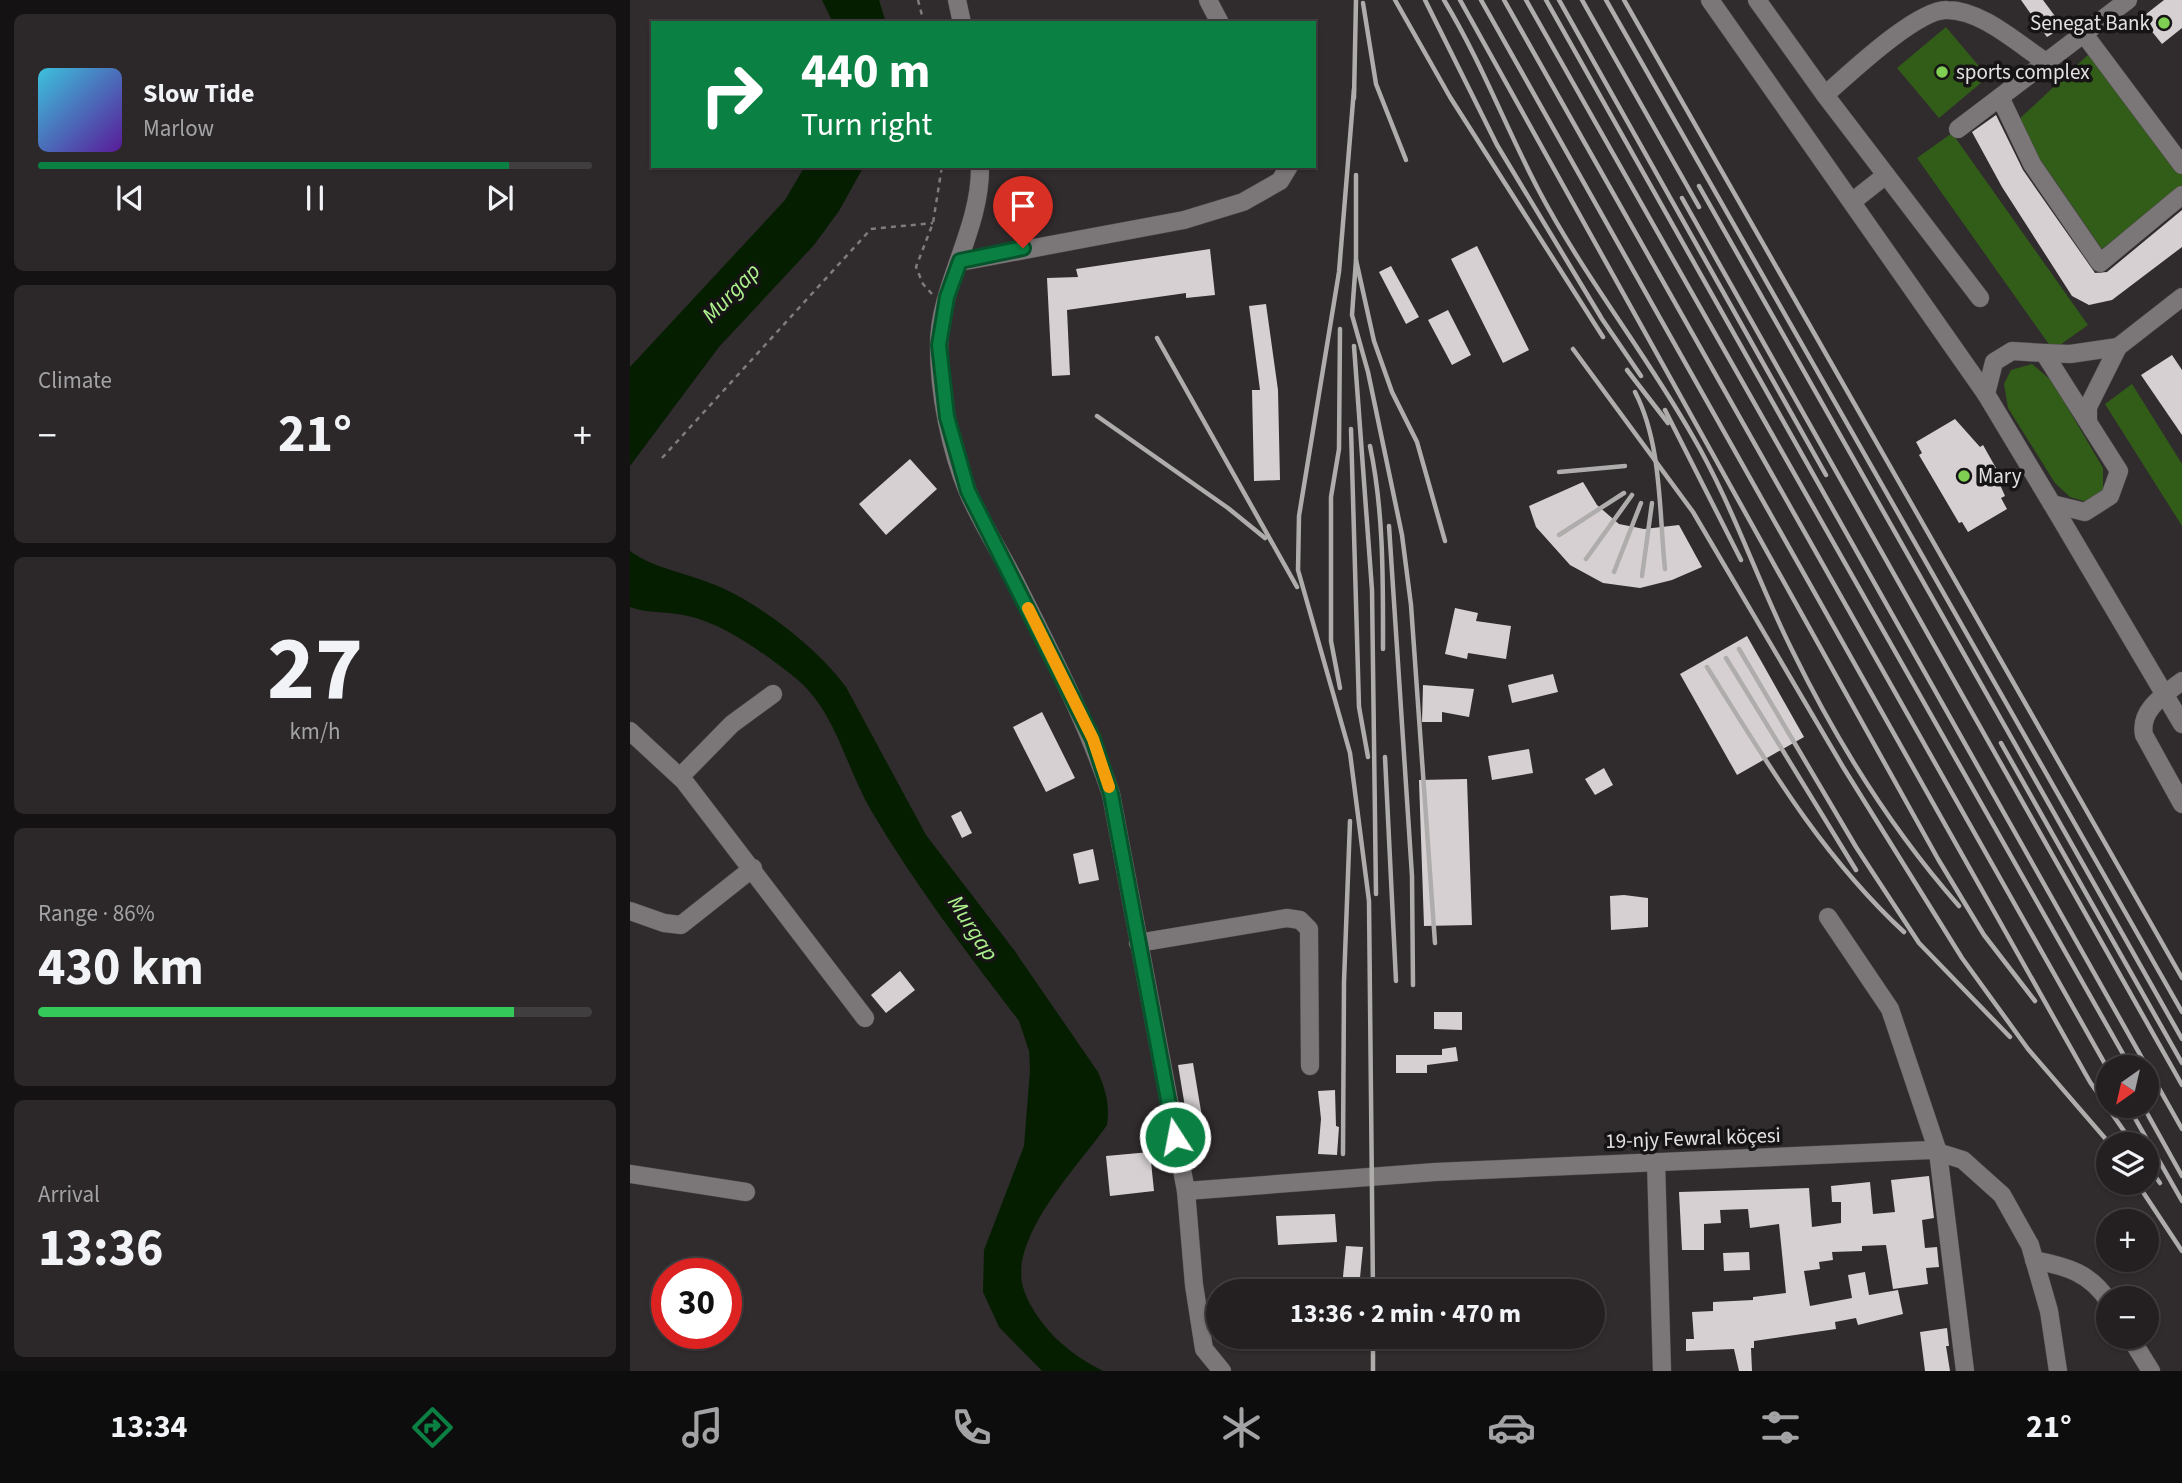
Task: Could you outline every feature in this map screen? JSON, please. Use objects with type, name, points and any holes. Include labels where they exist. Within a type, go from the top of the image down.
[{"type":"street","points":[[957,0],[962,21]]},
{"type":"street","points":[[1208,0],[1219,21]]},
{"type":"street","points":[[1710,0],[1986,394],[2182,724]]},
{"type":"street","points":[[1757,0],[1825,95],[1980,298]]},
{"type":"street","points":[[1958,129],[2128,0]]},
{"type":"street","points":[[1825,95],[1889,40],[1926,15],[1946,9],[1970,15],[2046,62]]},
{"type":"street","points":[[2084,34],[2182,164]]},
{"type":"street","points":[[2000,97],[2032,164],[2099,263],[2182,195]]},
{"type":"street","points":[[981,168],[969,239],[945,310],[939,345],[947,417],[968,491],[1093,739],[1111,794],[1186,1191],[1194,1285],[1204,1349],[1222,1371]]},
{"type":"street","points":[[960,261],[1184,220],[1243,202],[1280,181],[1288,168]]},
{"type":"street","points":[[1853,201],[1886,175]]},
{"type":"street","points":[[2088,421],[2088,407],[2118,347],[2182,297]]},
{"type":"street","points":[[1986,394],[1994,362],[2012,351],[2070,354],[2118,347]]},
{"type":"street","points":[[2044,353],[2119,471],[2110,496],[2085,512],[2052,504]]},
{"type":"street","points":[[2182,681],[2148,711],[2142,726],[2144,735],[2182,804]]},
{"type":"street","points":[[680,777],[732,724],[773,694]]},
{"type":"street","points":[[630,731],[680,777],[753,868],[865,1018]]},
{"type":"street","points":[[630,911],[681,925],[753,868]]},
{"type":"street","points":[[1828,916],[1890,1009],[1938,1152],[1965,1371]]},
{"type":"street","points":[[1138,943],[1287,918],[1300,920],[1310,929],[1310,1066]]},
{"type":"street","name":"19-njy Fewral köçesi","points":[[1186,1191],[1435,1172],[1931,1150],[1963,1160],[2002,1195],[2030,1245],[2049,1311],[2058,1371]]},
{"type":"street","points":[[1656,1162],[1662,1371]]},
{"type":"street","points":[[630,1174],[746,1192]]},
{"type":"street","points":[[2034,1260],[2080,1272],[2096,1286]]},
{"type":"street","points":[[2137,1349],[2151,1371]]},
{"type":"path","points":[[918,0],[923,21]]},
{"type":"path","points":[[942,168],[933,223],[916,267],[923,284],[945,310]]},
{"type":"path","points":[[662,458],[871,229],[933,223]]},
{"type":"green space","name":"sports complex","points":[[1946,27],[1988,77],[1939,118],[1897,68]]},
{"type":"green space","points":[[2089,54],[2182,175],[2182,186],[2102,249],[2015,123]]},
{"type":"green space","points":[[1952,133],[2088,325],[2053,350],[1917,158]]},
{"type":"green space","points":[[2032,364],[2052,381],[2103,468],[2103,490],[2087,502],[2070,497],[2055,483],[2008,408],[2004,384],[2011,370]]},
{"type":"green space","points":[[2132,384],[2182,464],[2182,526],[2105,404]]},
{"type":"water","points":[[822,0],[879,0],[885,21],[832,21]]},
{"type":"water","name":"Murgap","points":[[804,168],[863,168],[839,211],[814,245],[719,347],[630,466],[630,367],[785,200]]},
{"type":"water","name":"Murgap","points":[[630,551],[648,562],[710,583],[747,601],[784,626],[834,672],[846,687],[926,835],[1014,950],[1098,1072],[1107,1098],[1107,1125],[1051,1199],[1038,1221],[1022,1263],[1022,1283],[1032,1308],[1054,1336],[1077,1356],[1103,1371],[1042,1371],[999,1327],[983,1292],[984,1250],[1024,1146],[1030,1070],[1029,1051],[1019,1021],[906,866],[872,812],[830,722],[808,689],[757,649],[716,626],[688,616],[630,607]]},
{"type":"building","points":[[2021,0],[2043,0],[2063,27],[2047,37]]},
{"type":"building","name":"Senegat Bank","points":[[2164,0],[2182,0],[2182,28],[2162,44],[2141,18]]},
{"type":"building","points":[[1996,115],[2023,170],[2095,273],[2107,272],[2182,210],[2182,247],[2112,300],[2089,305],[2072,296],[2002,187],[1972,132]]},
{"type":"building","points":[[1477,246],[1529,350],[1503,363],[1451,259]]},
{"type":"building","points":[[1210,249],[1215,295],[1186,298],[1186,293],[1067,310],[1070,375],[1052,376],[1047,278],[1078,277],[1076,269]]},
{"type":"building","points":[[1391,266],[1419,317],[1406,324],[1379,272]]},
{"type":"building","points":[[1266,304],[1278,390],[1280,480],[1254,481],[1252,390],[1260,390],[1249,306]]},
{"type":"building","points":[[1448,310],[1471,355],[1452,365],[1428,320]]},
{"type":"building","points":[[2172,355],[2182,370],[2182,435],[2141,375]]},
{"type":"building","name":"Mary","points":[[1955,419],[1980,447],[1983,445],[1996,468],[1993,469],[2005,496],[2001,498],[2007,509],[1968,532],[1962,522],[1959,523],[1919,455],[1922,453],[1916,442]]},
{"type":"building","points":[[910,459],[937,489],[886,535],[859,504]]},
{"type":"building","points":[[1583,482],[1597,505],[1619,524],[1644,529],[1679,525],[1702,567],[1672,580],[1640,588],[1603,583],[1570,565],[1536,527],[1529,506]]},
{"type":"building","points":[[1455,608],[1478,613],[1476,621],[1511,626],[1506,659],[1468,653],[1467,659],[1445,654]]},
{"type":"building","points":[[1747,636],[1804,737],[1737,775],[1680,674]]},
{"type":"building","points":[[1553,674],[1558,692],[1512,703],[1508,685]]},
{"type":"building","points":[[1423,685],[1474,689],[1469,717],[1442,712],[1442,722],[1422,722]]},
{"type":"building","points":[[1042,712],[1075,778],[1046,792],[1013,727]]},
{"type":"building","points":[[1529,749],[1533,773],[1492,780],[1488,756]]},
{"type":"building","points":[[1604,768],[1613,785],[1595,795],[1585,779]]},
{"type":"building","points":[[1467,779],[1472,925],[1424,926],[1419,780]]},
{"type":"building","points":[[961,811],[972,833],[962,838],[951,816]]},
{"type":"building","points":[[1093,849],[1099,880],[1079,884],[1073,854]]},
{"type":"building","points":[[1610,896],[1648,898],[1648,927],[1611,930]]},
{"type":"building","points":[[900,971],[915,990],[886,1013],[871,995]]},
{"type":"building","points":[[1434,1012],[1462,1012],[1462,1030],[1434,1029]]},
{"type":"building","points":[[1456,1047],[1458,1061],[1427,1065],[1427,1073],[1396,1073],[1396,1055],[1442,1055],[1442,1049]]},
{"type":"building","points":[[1193,1063],[1203,1123],[1188,1125],[1178,1065]]},
{"type":"building","points":[[1335,1090],[1336,1126],[1339,1127],[1337,1155],[1318,1154],[1321,1119],[1318,1091]]},
{"type":"building","points":[[1150,1152],[1154,1191],[1110,1196],[1106,1156]]},
{"type":"building","points":[[1929,1176],[1934,1218],[1922,1220],[1925,1248],[1937,1247],[1939,1267],[1926,1268],[1928,1284],[1893,1289],[1886,1245],[1862,1246],[1862,1251],[1832,1252],[1833,1260],[1819,1262],[1820,1269],[1804,1271],[1810,1306],[1852,1298],[1848,1275],[1865,1272],[1869,1295],[1898,1290],[1903,1314],[1858,1325],[1856,1318],[1835,1322],[1836,1329],[1754,1341],[1754,1348],[1751,1348],[1752,1371],[1739,1371],[1734,1349],[1686,1351],[1686,1339],[1694,1339],[1692,1312],[1713,1311],[1713,1302],[1753,1300],[1753,1297],[1786,1293],[1779,1224],[1750,1228],[1748,1209],[1720,1210],[1721,1223],[1704,1224],[1704,1250],[1682,1250],[1679,1192],[1809,1188],[1812,1227],[1841,1223],[1841,1202],[1832,1202],[1831,1186],[1870,1182],[1873,1214],[1895,1212],[1891,1180]]},
{"type":"building","points":[[1335,1214],[1337,1242],[1278,1245],[1276,1216]]},
{"type":"building","points":[[1346,1246],[1363,1247],[1360,1279],[1343,1279]]},
{"type":"building","points":[[1749,1252],[1750,1270],[1724,1271],[1723,1253]]},
{"type":"building","points":[[1947,1328],[1949,1346],[1946,1346],[1950,1371],[1925,1371],[1920,1332]]},
{"type":"railway","points":[[1354,98],[1356,0]]},
{"type":"railway","points":[[1395,0],[1450,97],[1603,337]]},
{"type":"railway","points":[[1425,0],[1497,145],[1602,319],[1641,376]]},
{"type":"railway","points":[[1444,0],[1556,221],[1654,373],[1706,461],[1779,623],[1828,718],[1889,816],[1959,906]]},
{"type":"railway","points":[[1460,0],[1938,859],[1984,935],[2035,1001]]},
{"type":"railway","points":[[1481,0],[2090,1082],[2125,1132]]},
{"type":"railway","points":[[1504,0],[2100,1055]]},
{"type":"railway","points":[[1526,0],[2124,1055]]},
{"type":"railway","points":[[1546,0],[2182,1129]]},
{"type":"railway","points":[[1559,0],[1826,475]]},
{"type":"railway","points":[[1582,0],[1699,207]]},
{"type":"railway","points":[[1606,0],[2182,1012]]},
{"type":"railway","points":[[1624,0],[2182,978]]},
{"type":"railway","points":[[1363,3],[1376,84],[1406,160]]},
{"type":"railway","points":[[1354,89],[1339,272],[1299,516],[1298,570],[1350,753],[1369,901],[1373,1279]]},
{"type":"railway","points":[[1356,175],[1356,260],[1374,341],[1392,392],[1417,442],[1445,541]]},
{"type":"railway","points":[[1699,186],[2182,1039]]},
{"type":"railway","points":[[1682,198],[2182,1085]]},
{"type":"railway","points":[[1356,260],[1352,315],[1368,372],[1402,535],[1411,605],[1435,943]]},
{"type":"railway","points":[[1340,329],[1339,449],[1331,497],[1331,641],[1340,688]]},
{"type":"railway","points":[[1157,338],[1297,587]]},
{"type":"railway","points":[[1354,346],[1372,590],[1376,894]]},
{"type":"railway","points":[[1573,349],[1693,512],[1843,767],[1962,958],[2028,1049],[2100,1132]]},
{"type":"railway","points":[[1627,370],[1668,423]]},
{"type":"railway","points":[[1635,392],[1644,412],[1655,456],[1665,569]]},
{"type":"railway","points":[[1665,410],[1741,560]]},
{"type":"railway","points":[[1097,416],[1228,508],[1265,538]]},
{"type":"railway","points":[[1351,429],[1359,707],[1368,757]]},
{"type":"railway","points":[[1370,446],[1380,522],[1383,649]]},
{"type":"railway","points":[[1559,472],[1625,466]]},
{"type":"railway","points":[[1559,535],[1624,493]]},
{"type":"railway","points":[[1586,559],[1632,495]]},
{"type":"railway","points":[[1614,572],[1641,503]]},
{"type":"railway","points":[[1642,576],[1652,503]]},
{"type":"railway","points":[[1389,526],[1412,876],[1413,985]]},
{"type":"railway","points":[[1739,649],[1856,847],[1919,943],[2010,1037]]},
{"type":"railway","points":[[1726,658],[1856,870]]},
{"type":"railway","points":[[1707,667],[1774,773],[1821,840],[1874,902],[1904,932]]},
{"type":"railway","points":[[2001,743],[2182,1063]]},
{"type":"railway","points":[[1385,757],[1396,981]]},
{"type":"railway","points":[[1343,1154],[1344,982],[1350,821]]},
{"type":"railway","points":[[2135,1118],[2182,1201]]},
{"type":"railway","points":[[2150,1118],[2182,1176]]},
{"type":"railway","points":[[2145,1195],[2182,1251]]},
{"type":"railway","points":[[1373,1349],[1373,1371]]},
{"type":"slow traffic","points":[[1028,608],[1093,739],[1109,787]]},
{"type":"place","name":"Senegat Bank","points":[[2164,23]]},
{"type":"place","name":"sports complex","points":[[1942,72]]},
{"type":"place","name":"Mary","points":[[1964,476]]},
{"type":"route","points":[[1023,248],[960,261],[947,297],[939,345],[947,417],[968,491],[1093,739],[1111,794],[1175,1137]]}]
